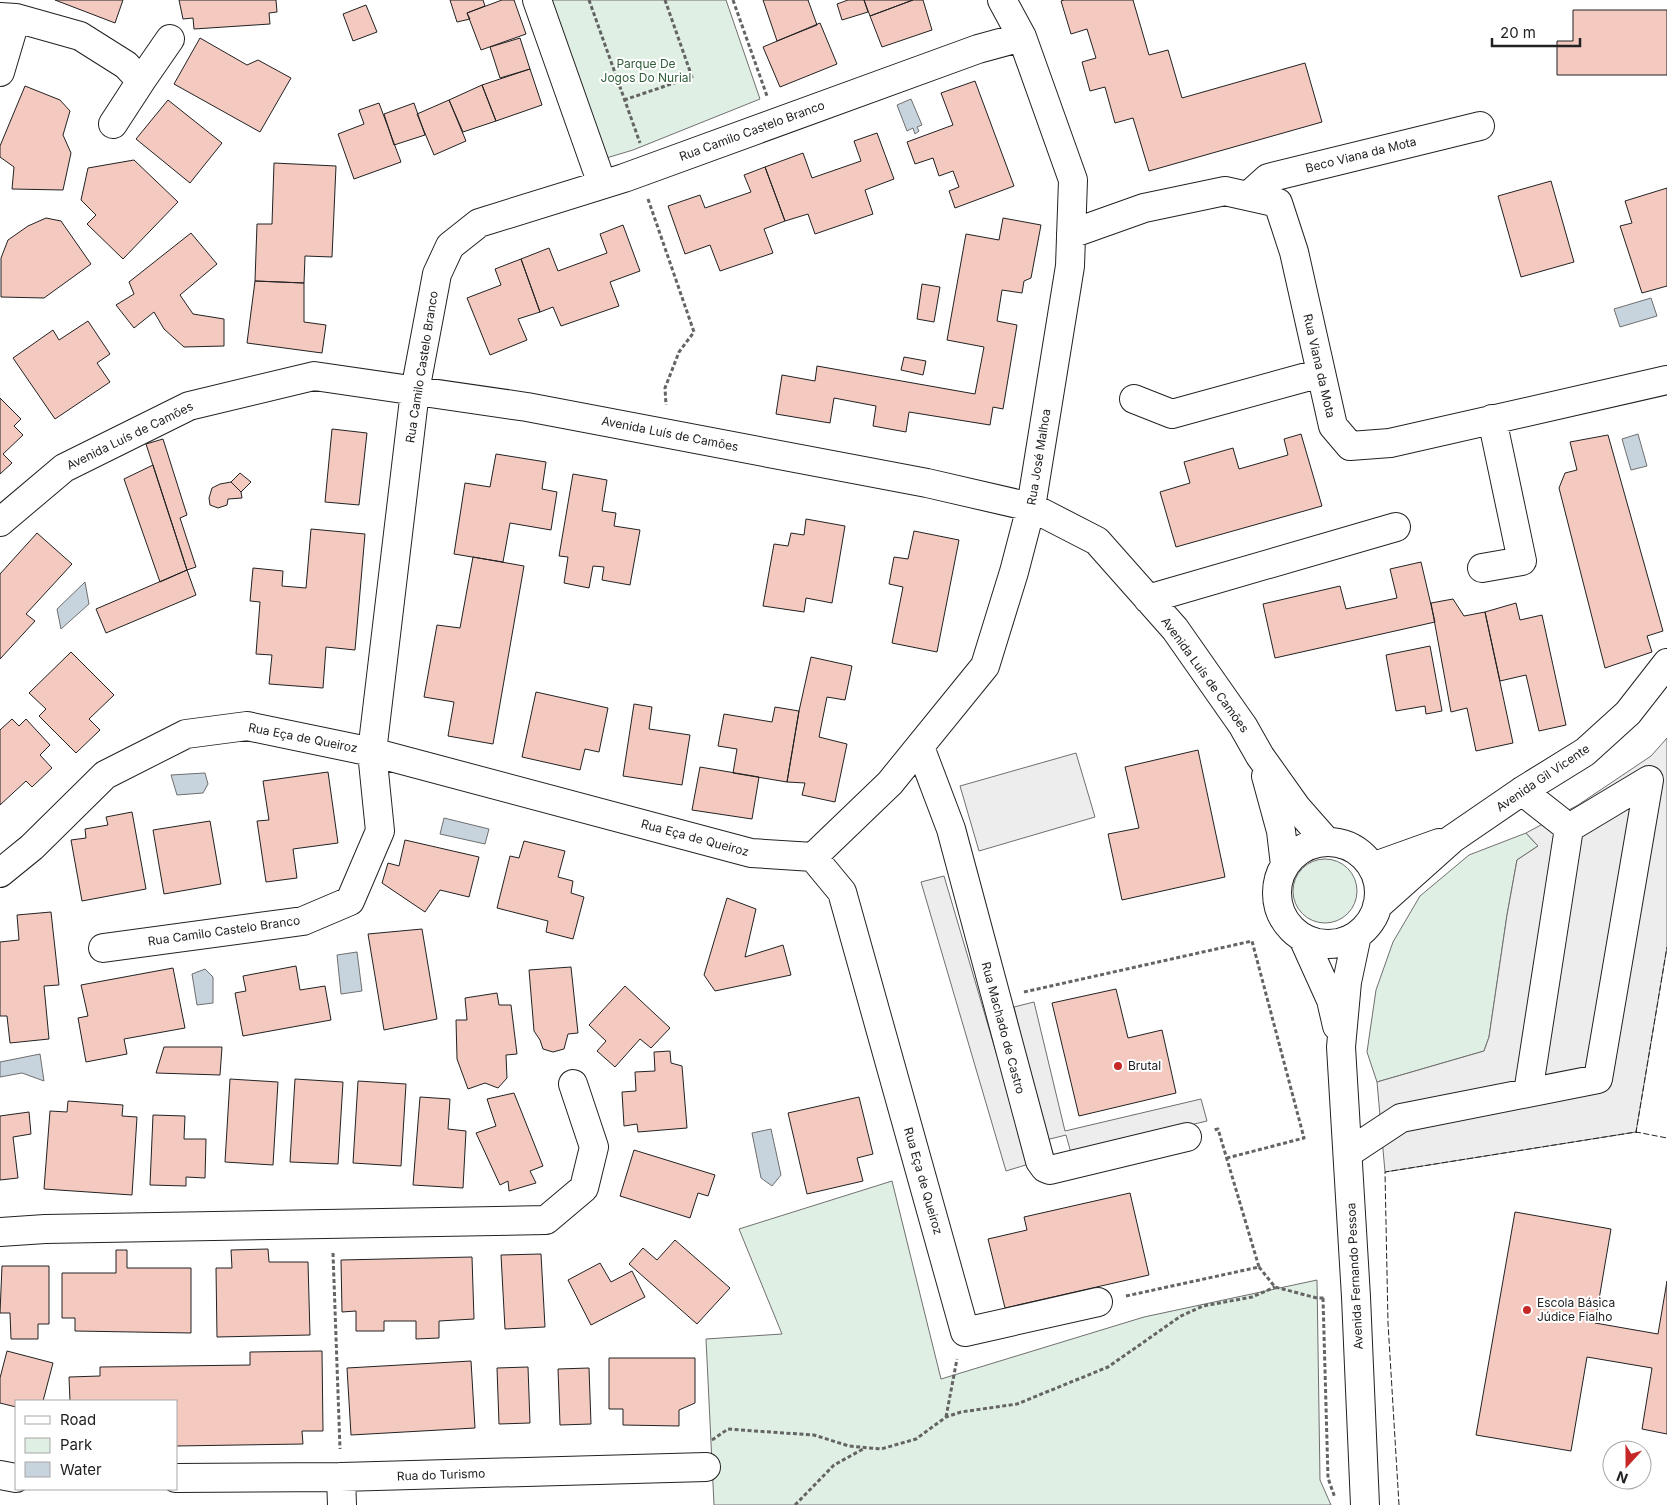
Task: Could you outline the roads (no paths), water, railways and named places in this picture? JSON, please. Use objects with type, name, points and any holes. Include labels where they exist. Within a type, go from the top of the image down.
[{"type":"street","points":[[537,0],[602,184]]},
{"type":"street","name":"Rua José Malhoa","points":[[813,857],[890,783],[985,666],[1014,572],[1031,508],[1070,266],[1073,180],[1022,37],[1002,0]]},
{"type":"street","points":[[0,72],[8,18],[80,36],[126,65],[142,81]]},
{"type":"street","name":"Rua Camilo Castelo Branco","points":[[103,948],[304,921],[350,901],[380,831],[372,752],[415,391],[437,274],[450,246],[479,223],[602,184],[640,159],[978,49],[1022,37]]},
{"type":"street","points":[[113,124],[170,39]]},
{"type":"street","name":"Beco Viana da Mota","points":[[1248,196],[1268,178],[1480,126]]},
{"type":"street","name":"Rua Viana da Mota","points":[[1071,234],[1144,208],[1225,192],[1278,203],[1294,252],[1333,426],[1350,446],[1390,443],[1667,380]]},
{"type":"street","points":[[1134,399],[1172,414],[1321,373]]},
{"type":"street","name":"Avenida Luís de Camões","points":[[0,522],[64,468],[189,406],[314,376],[527,407],[927,483],[1031,508],[1097,541],[1175,629],[1243,726],[1260,756]]},
{"type":"street","points":[[1482,568],[1522,560],[1492,420]]},
{"type":"street","points":[[1148,599],[1396,527]]},
{"type":"street","name":"Avenida Gil Vicente","points":[[1452,839],[1522,791],[1585,752],[1628,712],[1667,663]]},
{"type":"street","name":"Rua Eça de Queiroz","points":[[0,873],[32,847],[105,775],[186,734],[246,726],[372,752],[751,854],[813,857],[842,892],[966,1332],[1098,1302]]},
{"type":"street","name":"Rua Machado de Castro","points":[[920,746],[950,830],[1040,1161],[1044,1168],[1050,1170],[1187,1137]]},
{"type":"street","points":[[1260,756],[1297,808],[1327,842]]},
{"type":"street","points":[[1260,756],[1281,831],[1285,865]]},
{"type":"street","points":[[1348,1153],[1402,1118],[1598,1079],[1649,780],[1569,828]]},
{"type":"street","points":[[1522,791],[1569,828]]},
{"type":"street","points":[[1528,1093],[1569,828]]},
{"type":"street","points":[[1372,867],[1452,839]]},
{"type":"street","points":[[1377,906],[1452,839]]},
{"type":"street","points":[[1327,842],[1344,845],[1360,854],[1372,867],[1379,893],[1373,918],[1366,928],[1344,942],[1330,944],[1316,943],[1303,938],[1290,928],[1280,913],[1277,897],[1278,880],[1285,865],[1296,853],[1311,845],[1327,842]]},
{"type":"street","points":[[1341,1046],[1347,982],[1357,935]]},
{"type":"street","points":[[1303,938],[1331,1000],[1341,1046]]},
{"type":"street","name":"Avenida Fernando Pessoa","points":[[1341,1046],[1356,1297],[1365,1505]]},
{"type":"street","points":[[0,1232],[55,1229],[546,1220],[584,1188],[594,1147],[573,1084]]},
{"type":"street","name":"Rua do Turismo","points":[[178,1478],[341,1477],[706,1467]]},
{"type":"street","points":[[0,1475],[15,1478]]},
{"type":"street","points":[[341,1477],[342,1505]]},
{"type":"water","points":[[911,99],[922,125],[917,127],[919,131],[915,134],[913,128],[907,131],[897,105]]},
{"type":"water","points":[[1651,298],[1657,316],[1620,327],[1614,309]]},
{"type":"water","points":[[1638,434],[1647,466],[1631,470],[1622,439]]},
{"type":"water","points":[[85,582],[89,604],[61,629],[57,609]]},
{"type":"water","points":[[205,773],[208,784],[203,793],[177,795],[171,775]]},
{"type":"water","points":[[444,818],[489,829],[485,844],[440,834]]},
{"type":"water","points":[[357,952],[362,991],[341,994],[337,955]]},
{"type":"water","points":[[205,969],[213,977],[213,1003],[197,1005],[192,974]]},
{"type":"water","points":[[40,1054],[44,1081],[22,1073],[0,1077],[0,1062]]},
{"type":"water","points":[[771,1129],[781,1175],[772,1186],[761,1178],[752,1133]]},
{"type":"place","name":"Brutal","points":[[1118,1066]]},
{"type":"place","name":"Escola Básica Júdice Fialho","points":[[1527,1310]]},
{"type":"park label","name":"Parque De Jogos Do Nurial","points":[[646,71]]}]
